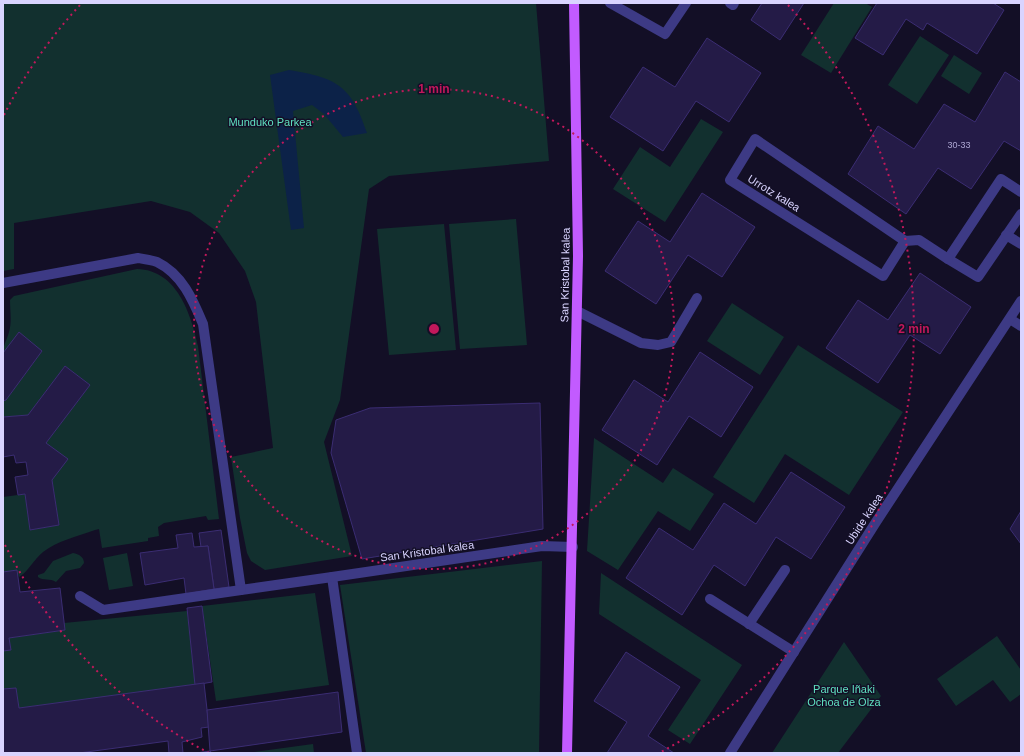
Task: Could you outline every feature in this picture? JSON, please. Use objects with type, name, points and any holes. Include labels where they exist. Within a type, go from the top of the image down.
[{"type":"main road","name":"San Kristobal kalea","points":[[567,753],[573,547],[578,210],[574,3]]},
{"type":"street","points":[[610,3],[665,34],[686,3]]},
{"type":"street","points":[[730,3],[733,5],[734,3]]},
{"type":"street","name":"Urrotz kalea","points":[[905,241],[883,276],[730,180],[755,139],[905,241],[919,240],[978,277],[1021,214]]},
{"type":"street","points":[[948,259],[1001,179],[1021,192]]},
{"type":"street","points":[[1006,235],[1021,244]]},
{"type":"street","points":[[3,283],[138,258],[157,262],[184,285],[193,299],[202,324],[241,590]]},
{"type":"street","points":[[577,311],[641,343],[658,345],[671,342],[697,298]]},
{"type":"street","name":"Ubide kalea","points":[[730,753],[876,522],[1021,301]]},
{"type":"street","points":[[1010,319],[1021,326]]},
{"type":"street","name":"San Kristobal kalea","points":[[80,596],[102,610],[332,578],[542,546],[573,547]]},
{"type":"street","points":[[749,624],[785,570]]},
{"type":"street","points":[[332,578],[358,753]]},
{"type":"street","points":[[710,599],[794,652]]},
{"type":"green space","name":"Munduko Parkea","points":[[3,3],[536,3],[549,161],[389,176],[369,189],[340,400],[324,442],[352,556],[265,570],[251,561],[247,553],[231,457],[273,448],[256,302],[245,271],[219,233],[190,212],[151,201],[14,223],[14,269],[3,271]]},
{"type":"green space","points":[[834,3],[865,3],[872,7],[831,73],[801,55]]},
{"type":"green space","points":[[920,36],[949,55],[917,104],[888,85]]},
{"type":"green space","points":[[954,55],[982,73],[969,94],[941,76]]},
{"type":"green space","points":[[701,119],[723,132],[665,222],[613,189],[640,147],[670,167]]},
{"type":"green space","points":[[516,219],[527,345],[460,349],[449,224]]},
{"type":"green space","points":[[444,224],[456,350],[389,355],[377,229]]},
{"type":"green space","points":[[137,269],[151,271],[172,285],[180,296],[191,321],[198,346],[219,519],[208,520],[206,516],[164,523],[158,527],[159,536],[148,538],[148,541],[102,548],[99,529],[68,539],[49,548],[43,552],[19,577],[17,571],[3,572],[3,497],[25,494],[30,530],[59,525],[52,480],[67,459],[46,443],[90,385],[65,366],[28,415],[3,417],[3,401],[6,400],[42,351],[3,353],[10,328],[10,300],[14,296]]},
{"type":"green space","points":[[732,303],[784,337],[760,375],[707,341]]},
{"type":"green space","points":[[798,345],[903,412],[849,495],[785,454],[754,503],[713,477]]},
{"type":"green space","points":[[594,438],[663,483],[673,468],[714,494],[690,531],[658,511],[618,570],[587,551]]},
{"type":"green space","points":[[73,553],[79,555],[83,559],[84,563],[80,568],[66,571],[56,582],[38,577],[38,575],[44,573],[53,561]]},
{"type":"green space","points":[[127,553],[133,586],[109,590],[103,558]]},
{"type":"green space","points":[[542,561],[539,753],[366,753],[340,585]]},
{"type":"green space","points":[[601,573],[742,665],[690,744],[668,730],[701,680],[599,614]]},
{"type":"green space","points":[[315,593],[329,685],[216,701],[202,606]]},
{"type":"green space","points":[[187,611],[195,685],[19,708],[16,688],[3,689],[3,651],[11,650],[9,638],[65,630],[64,623]]},
{"type":"green space","points":[[997,636],[1021,670],[1021,694],[1010,702],[993,680],[956,706],[937,679]]},
{"type":"green space","name":"Parque Iñaki Ochoa de Olza","points":[[844,642],[881,696],[838,753],[772,753]]},
{"type":"green space","points":[[313,744],[314,753],[246,753]]},
{"type":"water","points":[[289,70],[319,76],[340,86],[355,104],[367,133],[343,137],[324,114],[312,105],[293,111],[304,228],[291,230],[270,75]]},
{"type":"building","points":[[762,3],[804,3],[780,40],[751,20]]},
{"type":"building","points":[[877,3],[993,3],[1004,10],[977,54],[927,23],[923,30],[906,19],[883,55],[855,38]]},
{"type":"building","points":[[707,38],[761,73],[729,122],[696,101],[663,151],[610,117],[643,67],[675,87]]},
{"type":"building","points":[[1005,72],[1021,82],[1021,151],[1004,141],[971,189],[938,168],[906,214],[848,174],[878,126],[914,149],[944,104],[975,122]]},
{"type":"building","points":[[702,193],[755,227],[722,277],[688,255],[656,304],[605,271],[638,221],[670,242]]},
{"type":"building","points":[[920,273],[971,307],[940,354],[910,335],[878,383],[826,348],[858,300],[888,320]]},
{"type":"building","points":[[19,332],[42,351],[6,400],[3,401],[3,353]]},
{"type":"building","points":[[700,352],[753,387],[721,437],[689,416],[657,465],[602,430],[634,380],[668,402]]},
{"type":"building","points":[[65,366],[90,385],[46,443],[68,459],[52,480],[59,525],[30,530],[25,494],[18,495],[15,477],[28,475],[26,462],[16,463],[14,455],[3,457],[3,417],[28,415]]},
{"type":"building","points":[[540,403],[543,529],[362,559],[331,453],[336,420],[370,408]]},
{"type":"building","points":[[791,472],[845,507],[811,559],[776,537],[745,586],[714,565],[682,615],[626,578],[659,528],[693,550],[724,503],[756,524]]},
{"type":"building","points":[[1021,511],[1021,544],[1010,529]]},
{"type":"building","points":[[221,530],[229,587],[214,589],[208,546],[201,547],[199,533]]},
{"type":"building","points":[[192,533],[194,547],[208,546],[214,589],[186,594],[184,578],[145,585],[140,553],[178,548],[176,535]]},
{"type":"building","points":[[17,570],[20,592],[60,588],[65,630],[9,638],[11,650],[3,651],[3,572]]},
{"type":"building","points":[[202,606],[212,682],[195,685],[187,608]]},
{"type":"building","points":[[626,652],[680,687],[648,736],[674,753],[607,753],[627,722],[594,701]]},
{"type":"building","points":[[204,683],[209,727],[201,728],[202,737],[182,742],[183,753],[169,753],[168,741],[79,753],[3,753],[3,689],[16,688],[19,708]]},
{"type":"building","points":[[338,692],[342,732],[210,751],[207,710]]},
{"type":"building","points":[[210,751],[212,753],[196,753]]}]
